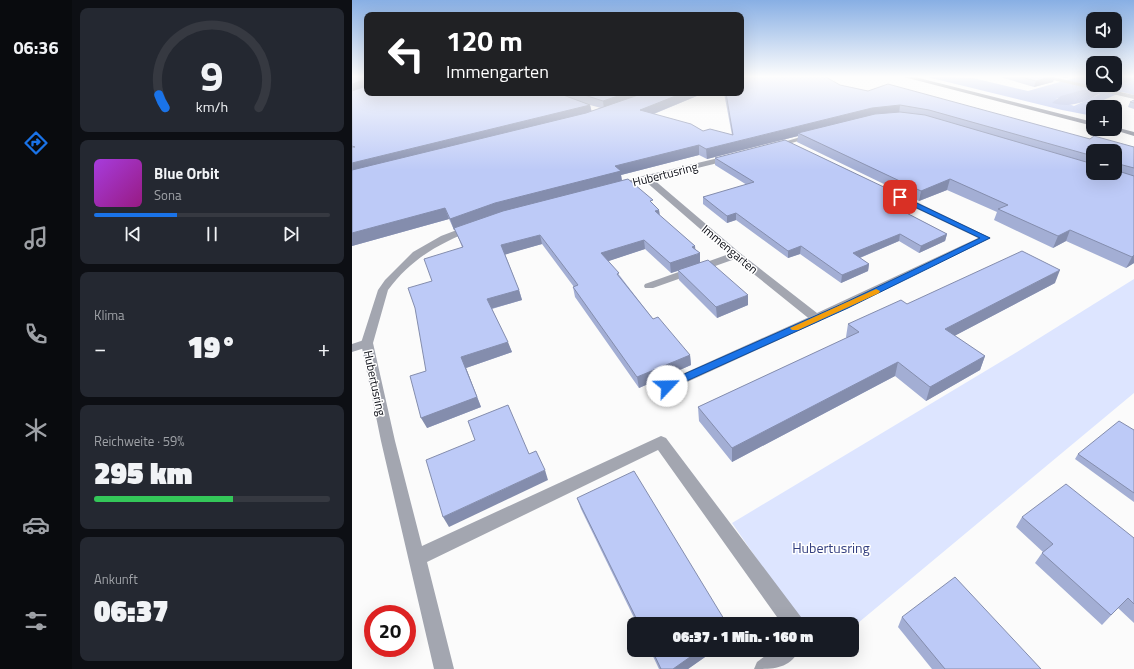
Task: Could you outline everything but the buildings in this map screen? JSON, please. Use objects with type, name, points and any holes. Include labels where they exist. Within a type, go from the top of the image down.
[{"type":"street","points":[[1027,107],[1086,122]]},
{"type":"street","points":[[1122,131],[1134,134]]},
{"type":"street","points":[[765,148],[821,133]]},
{"type":"street","points":[[786,142],[800,149]]},
{"type":"street","name":"Hubertusring","points":[[603,190],[744,154]]},
{"type":"street","name":"Immengarten","points":[[646,178],[736,255],[816,318]]},
{"type":"street","points":[[654,392],[986,238],[886,190]]},
{"type":"street","name":"Hubertusring","points":[[444,669],[418,557],[388,441],[367,343],[383,290],[389,282],[417,254],[444,238],[477,225]]},
{"type":"street","points":[[649,286],[736,255]]},
{"type":"street","points":[[352,348],[367,343]]},
{"type":"street","points":[[418,557],[661,442],[789,617]]},
{"type":"street","points":[[764,669],[780,657]]},
{"type":"green space","points":[[1134,279],[1134,393],[859,622],[859,617],[797,617],[732,523],[1017,352]]},
{"type":"shaded area","points":[[1051,107],[1086,107],[1086,115]]},
{"type":"slow traffic","points":[[795,328],[876,291]]},
{"type":"route","points":[[667,386],[845,306],[986,238],[900,197]]}]
